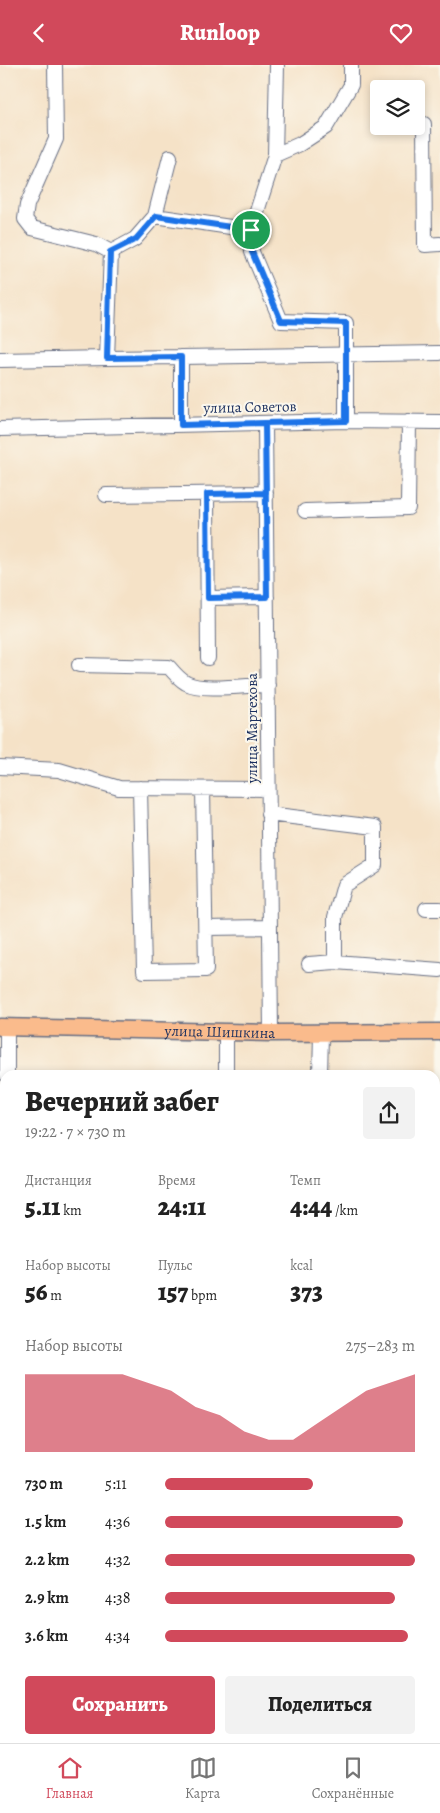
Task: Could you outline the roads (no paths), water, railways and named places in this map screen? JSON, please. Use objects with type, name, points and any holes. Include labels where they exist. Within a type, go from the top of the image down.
[{"type":"main road","name":"улица Шишкина","points":[[4,1027],[321,1034],[440,1032]]},
{"type":"street","points":[[55,65],[56,139],[27,205],[25,219],[32,228],[96,244],[110,252]]},
{"type":"street","points":[[277,65],[275,155],[251,230],[252,252],[281,321],[346,323],[346,421]]},
{"type":"street","points":[[275,155],[300,144],[326,127],[351,85],[350,65]]},
{"type":"street","points":[[424,135],[425,245],[440,244]]},
{"type":"street","points":[[110,252],[136,239],[156,216],[170,157]]},
{"type":"street","points":[[156,216],[251,230]]},
{"type":"street","points":[[107,358],[110,252]]},
{"type":"street","points":[[0,360],[440,353]]},
{"type":"street","points":[[181,357],[181,425]]},
{"type":"street","name":"улица Советов","points":[[0,429],[346,421],[440,422]]},
{"type":"street","points":[[305,511],[408,508],[409,421]]},
{"type":"street","name":"улица Мартехова","points":[[265,423],[271,1033]]},
{"type":"street","points":[[106,495],[266,493]]},
{"type":"street","points":[[207,494],[208,658]]},
{"type":"street","points":[[208,598],[267,597]]},
{"type":"street","points":[[79,665],[169,667],[184,682],[193,686],[268,685]]},
{"type":"street","points":[[0,767],[59,770],[119,788],[268,789]]},
{"type":"street","points":[[140,788],[144,971],[206,970],[203,789]]},
{"type":"street","points":[[268,814],[375,827],[375,865],[344,885],[335,917],[335,962]]},
{"type":"street","points":[[206,928],[270,927]]},
{"type":"street","points":[[309,964],[335,962],[440,969]]},
{"type":"street","points":[[4,1027],[7,1070]]},
{"type":"street","points":[[226,1032],[226,1070]]},
{"type":"street","points":[[320,1070],[321,1034]]}]
